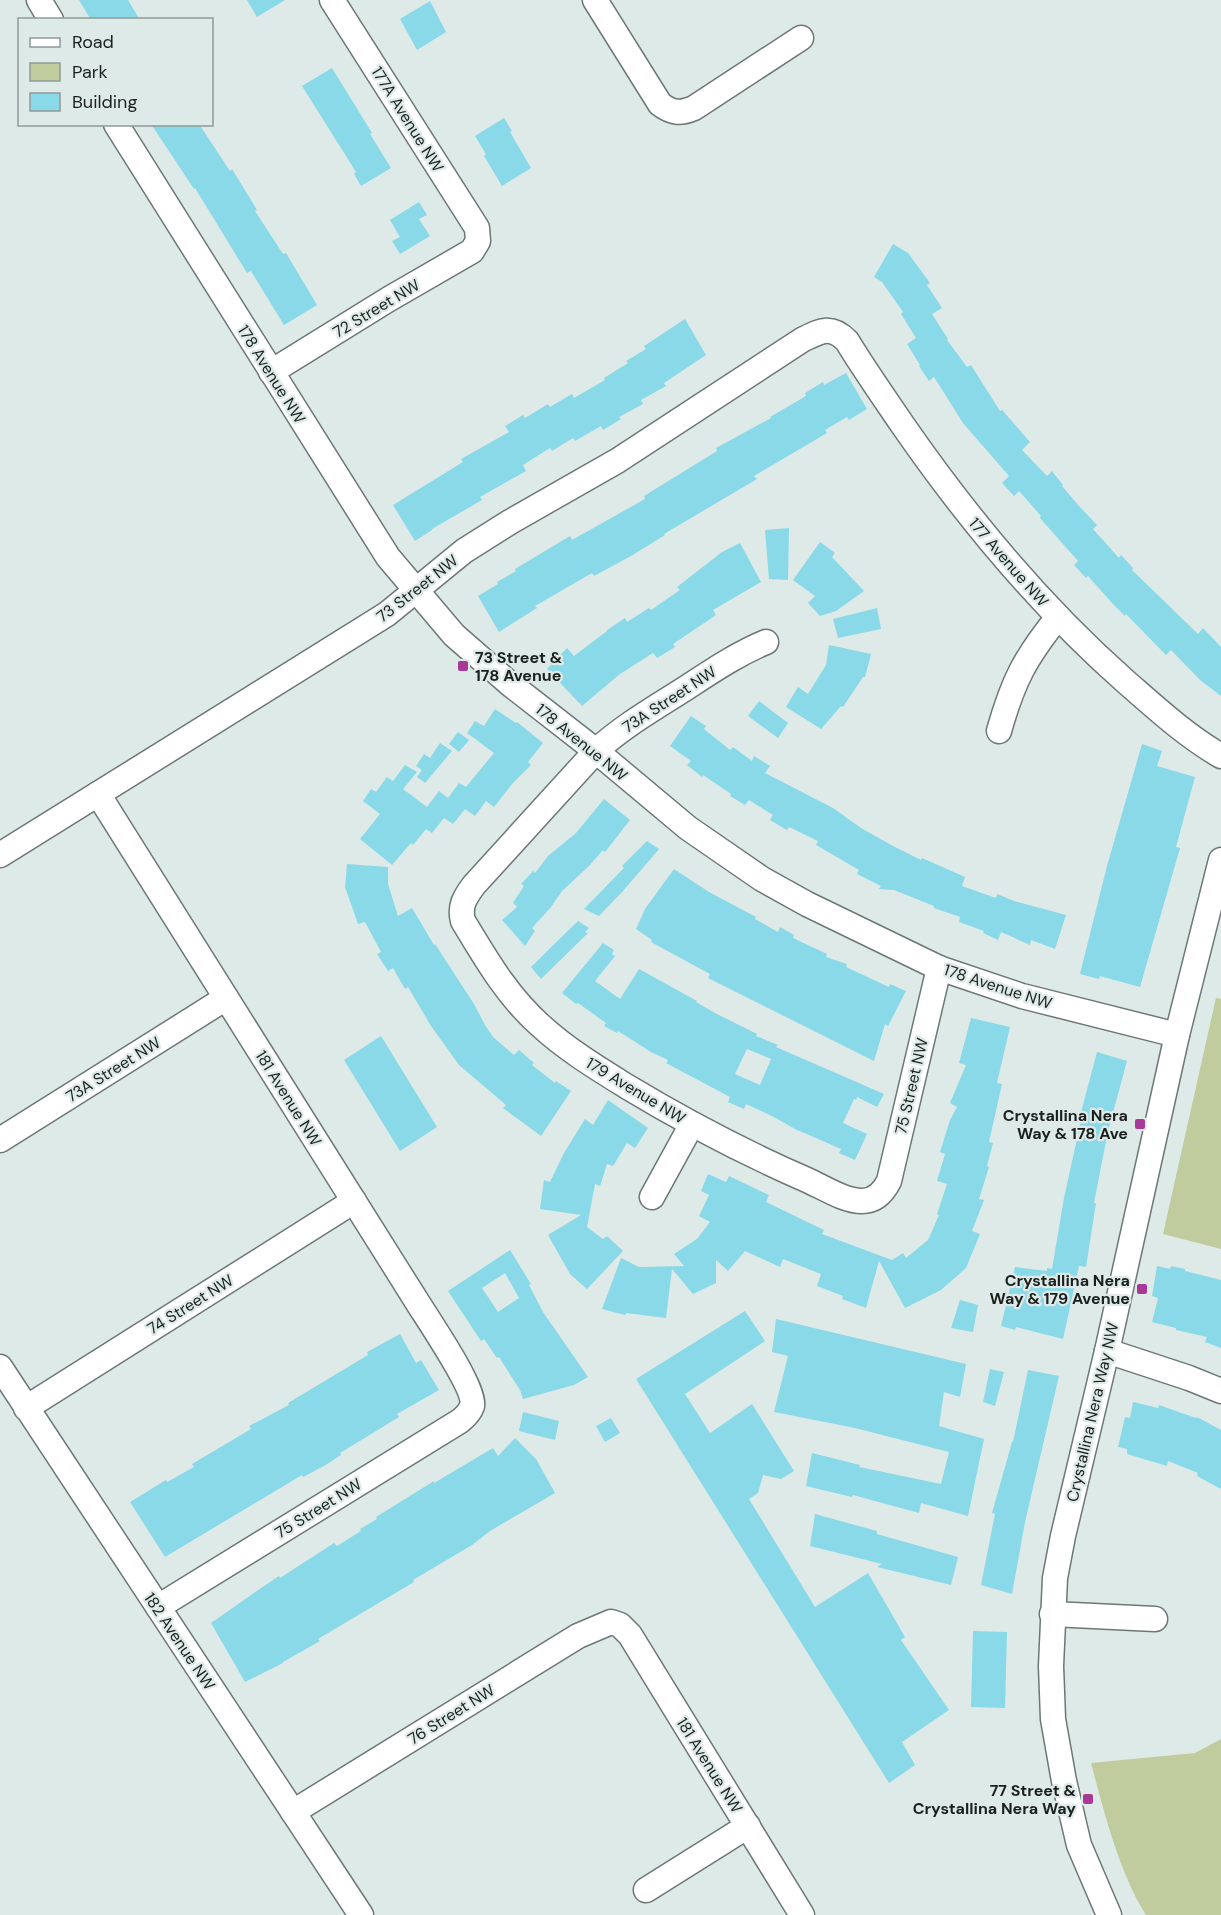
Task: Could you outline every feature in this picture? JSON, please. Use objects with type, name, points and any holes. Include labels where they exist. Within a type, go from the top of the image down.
[{"type":"street","points":[[39,0],[50,18]]},
{"type":"street","name":"177A Avenue NW","points":[[332,0],[477,228],[478,241]]},
{"type":"street","points":[[595,0],[660,104],[674,112],[684,113],[694,108],[801,38]]},
{"type":"street","name":"178 Avenue NW","points":[[117,126],[375,537],[415,590],[454,635],[510,684],[596,751],[688,828],[762,879],[845,924],[939,968],[1022,996],[1177,1035]]},
{"type":"street","name":"72 Street NW","points":[[271,372],[383,302],[472,251],[478,241]]},
{"type":"street","name":"73 Street NW","points":[[0,855],[387,614],[464,551],[510,522],[617,461],[802,340],[828,330],[837,331]]},
{"type":"street","name":"177 Avenue NW","points":[[837,331],[847,341],[947,489],[1001,555],[1084,645],[1178,728],[1221,756]]},
{"type":"street","points":[[999,731],[1009,694],[1019,673],[1029,655],[1058,617]]},
{"type":"street","name":"73A Street NW","points":[[462,903],[474,885],[616,732],[744,651],[766,642]]},
{"type":"street","name":"181 Avenue NW","points":[[98,794],[463,1376],[470,1390],[473,1405]]},
{"type":"street","name":"Crystallina Nera Way NW","points":[[1100,1912],[1079,1845],[1053,1719],[1051,1666],[1055,1578],[1177,1035],[1221,860]]},
{"type":"street","name":"179 Avenue NW","points":[[462,903],[463,921],[501,984],[542,1028],[589,1063],[692,1124],[785,1171],[836,1193],[863,1201],[874,1198]]},
{"type":"street","name":"75 Street NW","points":[[874,1198],[884,1192],[889,1181],[939,968]]},
{"type":"street","name":"73A Street NW","points":[[0,1140],[226,998]]},
{"type":"street","points":[[652,1197],[692,1124]]},
{"type":"street","name":"74 Street NW","points":[[27,1408],[354,1201]]},
{"type":"street","points":[[1107,1351],[1221,1391]]},
{"type":"street","name":"182 Avenue NW","points":[[0,1367],[361,1915]]},
{"type":"street","name":"75 Street NW","points":[[158,1607],[460,1421],[473,1405]]},
{"type":"street","points":[[1052,1614],[1155,1619]]},
{"type":"street","name":"181 Avenue NW","points":[[611,1622],[620,1625],[630,1635],[802,1915]]},
{"type":"street","name":"76 Street NW","points":[[293,1812],[578,1636],[611,1622]]},
{"type":"street","points":[[646,1890],[748,1826]]},
{"type":"green space","points":[[1216,998],[1221,999],[1221,1249],[1163,1234]]},
{"type":"green space","points":[[1221,1739],[1221,1915],[1146,1915],[1120,1861],[1091,1763],[1195,1753]]},
{"type":"building","points":[[79,0],[128,0],[139,18],[90,18]]},
{"type":"building","points":[[247,0],[285,0],[257,17]]},
{"type":"building","points":[[430,1],[446,32],[417,50],[400,19]]},
{"type":"building","points":[[332,68],[391,168],[361,186],[354,174],[356,172],[302,86]]},
{"type":"building","points":[[504,118],[531,168],[502,186],[475,136]]},
{"type":"building","points":[[152,126],[200,126],[230,171],[232,169],[257,210],[255,211],[283,254],[286,253],[317,305],[284,325],[251,271],[247,273]]},
{"type":"building","points":[[419,202],[427,215],[419,219],[430,236],[400,254],[392,241],[400,237],[390,220]]},
{"type":"building","points":[[893,244],[908,253],[930,283],[927,285],[942,308],[932,314],[947,340],[967,367],[971,365],[1000,411],[1002,410],[1030,442],[1022,450],[1047,476],[1052,471],[1062,486],[1097,525],[1093,529],[1119,558],[1121,555],[1133,568],[1132,570],[1198,634],[1203,628],[1221,647],[1221,696],[1200,680],[1171,650],[1166,655],[1126,614],[1125,616],[1088,576],[1086,578],[1074,565],[1078,561],[1019,491],[1014,496],[1002,483],[1009,476],[963,423],[934,377],[929,381],[907,344],[916,338],[901,314],[903,312],[882,282],[874,277]]},
{"type":"building","points":[[685,319],[706,355],[664,383],[666,386],[641,400],[643,404],[619,417],[621,419],[603,430],[601,426],[575,441],[573,438],[552,451],[550,448],[523,465],[526,471],[480,497],[482,500],[415,541],[393,505],[463,462],[461,459],[509,432],[505,426],[523,415],[525,418],[548,404],[550,407],[572,394],[574,398],[605,380],[604,378],[628,363],[626,361],[646,349],[644,346]]},
{"type":"building","points":[[846,373],[867,409],[825,430],[827,433],[754,476],[757,479],[631,556],[594,576],[592,573],[535,606],[537,608],[499,632],[478,596],[516,571],[515,569],[570,536],[572,540],[645,499],[644,496],[717,451],[716,448],[771,418],[806,396],[805,393],[823,382],[824,385]]},
{"type":"building","points":[[789,528],[788,580],[769,579],[765,530]]},
{"type":"building","points":[[820,542],[835,553],[832,557],[864,591],[836,611],[820,616],[808,603],[815,596],[793,580]]},
{"type":"building","points":[[740,543],[761,582],[713,610],[716,615],[673,644],[675,647],[657,658],[653,653],[620,674],[582,706],[547,669],[567,648],[574,656],[625,618],[627,622],[649,608],[651,610],[680,590],[677,587],[722,552]]},
{"type":"building","points":[[877,608],[881,629],[838,638],[833,619]]},
{"type":"building","points":[[829,645],[871,654],[865,677],[843,707],[841,706],[821,729],[786,707],[798,687],[808,694],[826,665]]},
{"type":"building","points":[[759,701],[788,723],[778,738],[748,716]]},
{"type":"building","points":[[495,709],[517,722],[543,743],[528,762],[531,765],[494,807],[486,801],[475,816],[465,809],[453,824],[444,818],[432,833],[426,829],[392,865],[360,839],[380,814],[363,801],[371,789],[376,792],[387,777],[393,781],[405,765],[417,772],[403,789],[427,807],[439,791],[448,798],[459,783],[466,787],[494,753],[467,733],[475,721],[484,726]]},
{"type":"building","points":[[691,716],[706,726],[704,729],[730,750],[733,747],[752,761],[754,756],[770,766],[765,773],[833,808],[861,828],[893,846],[965,877],[962,886],[996,898],[997,894],[1066,915],[1055,949],[1031,940],[1030,945],[1001,932],[998,940],[983,933],[984,931],[959,922],[960,917],[894,890],[879,889],[881,886],[857,874],[859,870],[816,845],[818,841],[789,827],[787,830],[770,820],[773,815],[749,800],[745,805],[730,796],[731,794],[687,765],[691,761],[670,746]]},
{"type":"building","points":[[458,732],[469,740],[459,752],[449,744]]},
{"type":"building","points":[[440,743],[452,751],[425,783],[417,777],[422,770],[416,766],[424,754],[430,758]]},
{"type":"building","points":[[1142,744],[1162,751],[1157,766],[1195,777],[1176,847],[1180,848],[1140,987],[1100,976],[1099,979],[1080,974],[1107,866]]},
{"type":"building","points":[[604,799],[630,820],[605,852],[603,850],[562,891],[532,928],[535,931],[525,946],[502,920],[517,907],[513,903],[524,886],[521,884],[533,871],[535,873],[548,856],[576,833]]},
{"type":"building","points":[[647,841],[659,849],[623,891],[599,916],[584,909],[624,868],[622,866]]},
{"type":"building","points":[[347,864],[388,867],[388,884],[398,916],[412,908],[493,1037],[514,1055],[519,1050],[534,1063],[532,1065],[555,1083],[556,1081],[571,1091],[541,1136],[503,1108],[506,1105],[459,1065],[431,1026],[408,987],[405,989],[393,968],[388,971],[377,954],[381,952],[365,922],[358,924],[345,887]]},
{"type":"building","points":[[674,869],[778,932],[780,927],[794,935],[793,938],[827,954],[826,957],[847,964],[846,967],[889,987],[890,984],[906,991],[888,1026],[885,1024],[874,1061],[708,978],[710,974],[651,942],[652,940],[636,929],[645,909]]},
{"type":"building","points":[[578,921],[589,928],[585,932],[588,933],[541,979],[531,967]]},
{"type":"building","points":[[603,943],[614,950],[612,954],[615,956],[595,981],[620,999],[639,969],[715,1013],[757,1034],[756,1036],[778,1045],[776,1047],[884,1094],[877,1107],[857,1097],[856,1100],[854,1099],[843,1123],[867,1134],[855,1160],[839,1153],[841,1149],[746,1104],[744,1109],[728,1102],[730,1097],[666,1063],[668,1060],[618,1031],[617,1033],[604,1026],[606,1023],[562,993]],"holes":[[[747,1049],[771,1059],[760,1085],[735,1074]]]},
{"type":"building","points":[[971,1018],[1010,1027],[997,1083],[1002,1084],[989,1142],[993,1143],[987,1166],[989,1167],[979,1199],[984,1200],[972,1231],[980,1234],[966,1268],[941,1290],[905,1308],[879,1261],[866,1308],[817,1286],[821,1274],[783,1259],[780,1267],[745,1251],[728,1271],[716,1260],[716,1283],[693,1294],[672,1269],[666,1318],[626,1313],[625,1315],[602,1309],[621,1258],[639,1267],[684,1266],[674,1254],[697,1239],[710,1222],[699,1216],[709,1195],[701,1191],[708,1174],[726,1182],[729,1176],[769,1195],[766,1202],[824,1230],[822,1234],[892,1260],[903,1253],[906,1258],[928,1240],[939,1215],[937,1214],[947,1184],[937,1181],[945,1154],[940,1152],[950,1120],[957,1107],[950,1103],[966,1065],[959,1063]]},
{"type":"building","points":[[381,1036],[437,1127],[400,1151],[344,1060]]},
{"type":"building","points":[[1097,1052],[1127,1061],[1108,1131],[1094,1203],[1096,1203],[1086,1267],[1079,1266],[1063,1339],[1016,1327],[1015,1330],[1001,1326],[1015,1267],[1047,1271],[1047,1268],[1052,1269],[1064,1198],[1082,1116],[1080,1116]]},
{"type":"building","points":[[608,1100],[648,1128],[635,1148],[627,1143],[613,1166],[607,1164],[600,1186],[595,1184],[587,1227],[603,1239],[607,1236],[623,1251],[587,1289],[570,1274],[548,1235],[581,1215],[540,1209],[544,1180],[550,1182],[564,1153],[585,1119],[593,1125]]},
{"type":"building","points":[[510,1250],[531,1284],[529,1285],[543,1312],[588,1377],[574,1385],[523,1399],[520,1390],[499,1357],[497,1358],[484,1339],[481,1341],[448,1291]],"holes":[[[505,1273],[519,1298],[498,1312],[482,1288]]]},
{"type":"building","points":[[1157,1266],[1185,1269],[1185,1271],[1221,1280],[1221,1348],[1205,1342],[1207,1337],[1152,1322],[1158,1298],[1152,1296]]},
{"type":"building","points":[[960,1300],[978,1305],[973,1332],[951,1328]]},
{"type":"building","points":[[745,1311],[765,1341],[685,1394],[710,1433],[752,1404],[794,1471],[781,1479],[763,1475],[758,1493],[749,1499],[815,1607],[868,1573],[905,1637],[901,1640],[949,1710],[902,1742],[915,1765],[889,1783],[636,1379]]},
{"type":"building","points":[[776,1319],[966,1364],[960,1397],[944,1392],[939,1426],[984,1439],[968,1516],[921,1503],[919,1513],[853,1495],[852,1497],[806,1486],[812,1453],[860,1465],[859,1467],[941,1484],[949,1452],[855,1428],[774,1412],[788,1356],[772,1352]]},
{"type":"building","points":[[400,1334],[416,1363],[421,1360],[439,1390],[397,1414],[399,1417],[340,1453],[341,1455],[324,1466],[303,1477],[302,1475],[165,1557],[130,1502],[166,1480],[167,1482],[194,1467],[192,1464],[251,1429],[249,1426],[289,1405],[288,1403],[368,1355],[367,1352]]},
{"type":"building","points":[[990,1369],[1004,1372],[995,1406],[983,1402]]},
{"type":"building","points":[[1028,1370],[1059,1376],[1025,1522],[1012,1594],[981,1585],[995,1514],[992,1513],[1013,1442]]},
{"type":"building","points":[[1133,1402],[1158,1408],[1159,1405],[1197,1417],[1221,1430],[1221,1489],[1197,1476],[1198,1473],[1168,1461],[1167,1466],[1127,1454],[1127,1449],[1118,1447],[1125,1417],[1130,1418]]},
{"type":"building","points":[[523,1412],[559,1421],[555,1440],[519,1431]]},
{"type":"building","points":[[611,1418],[620,1433],[605,1442],[596,1426]]},
{"type":"building","points":[[515,1438],[536,1459],[555,1493],[490,1531],[472,1545],[413,1580],[414,1582],[318,1639],[320,1641],[245,1682],[211,1623],[279,1576],[280,1578],[334,1543],[337,1546],[361,1531],[360,1529],[377,1519],[376,1517],[434,1481],[434,1483],[493,1448],[498,1456]]},
{"type":"building","points":[[815,1514],[958,1557],[951,1585],[877,1567],[882,1564],[810,1546]]},
{"type":"building","points":[[973,1631],[1007,1632],[1005,1708],[971,1707]]},
{"type":"place","name":"73 Street & 178 Avenue","points":[[463,666]]},
{"type":"place","name":"Crystallina Nera Way & 178 Ave","points":[[1140,1124]]},
{"type":"place","name":"Crystallina Nera Way & 179 Avenue","points":[[1142,1289]]},
{"type":"place","name":"77 Street & Crystallina Nera Way","points":[[1088,1799]]}]
